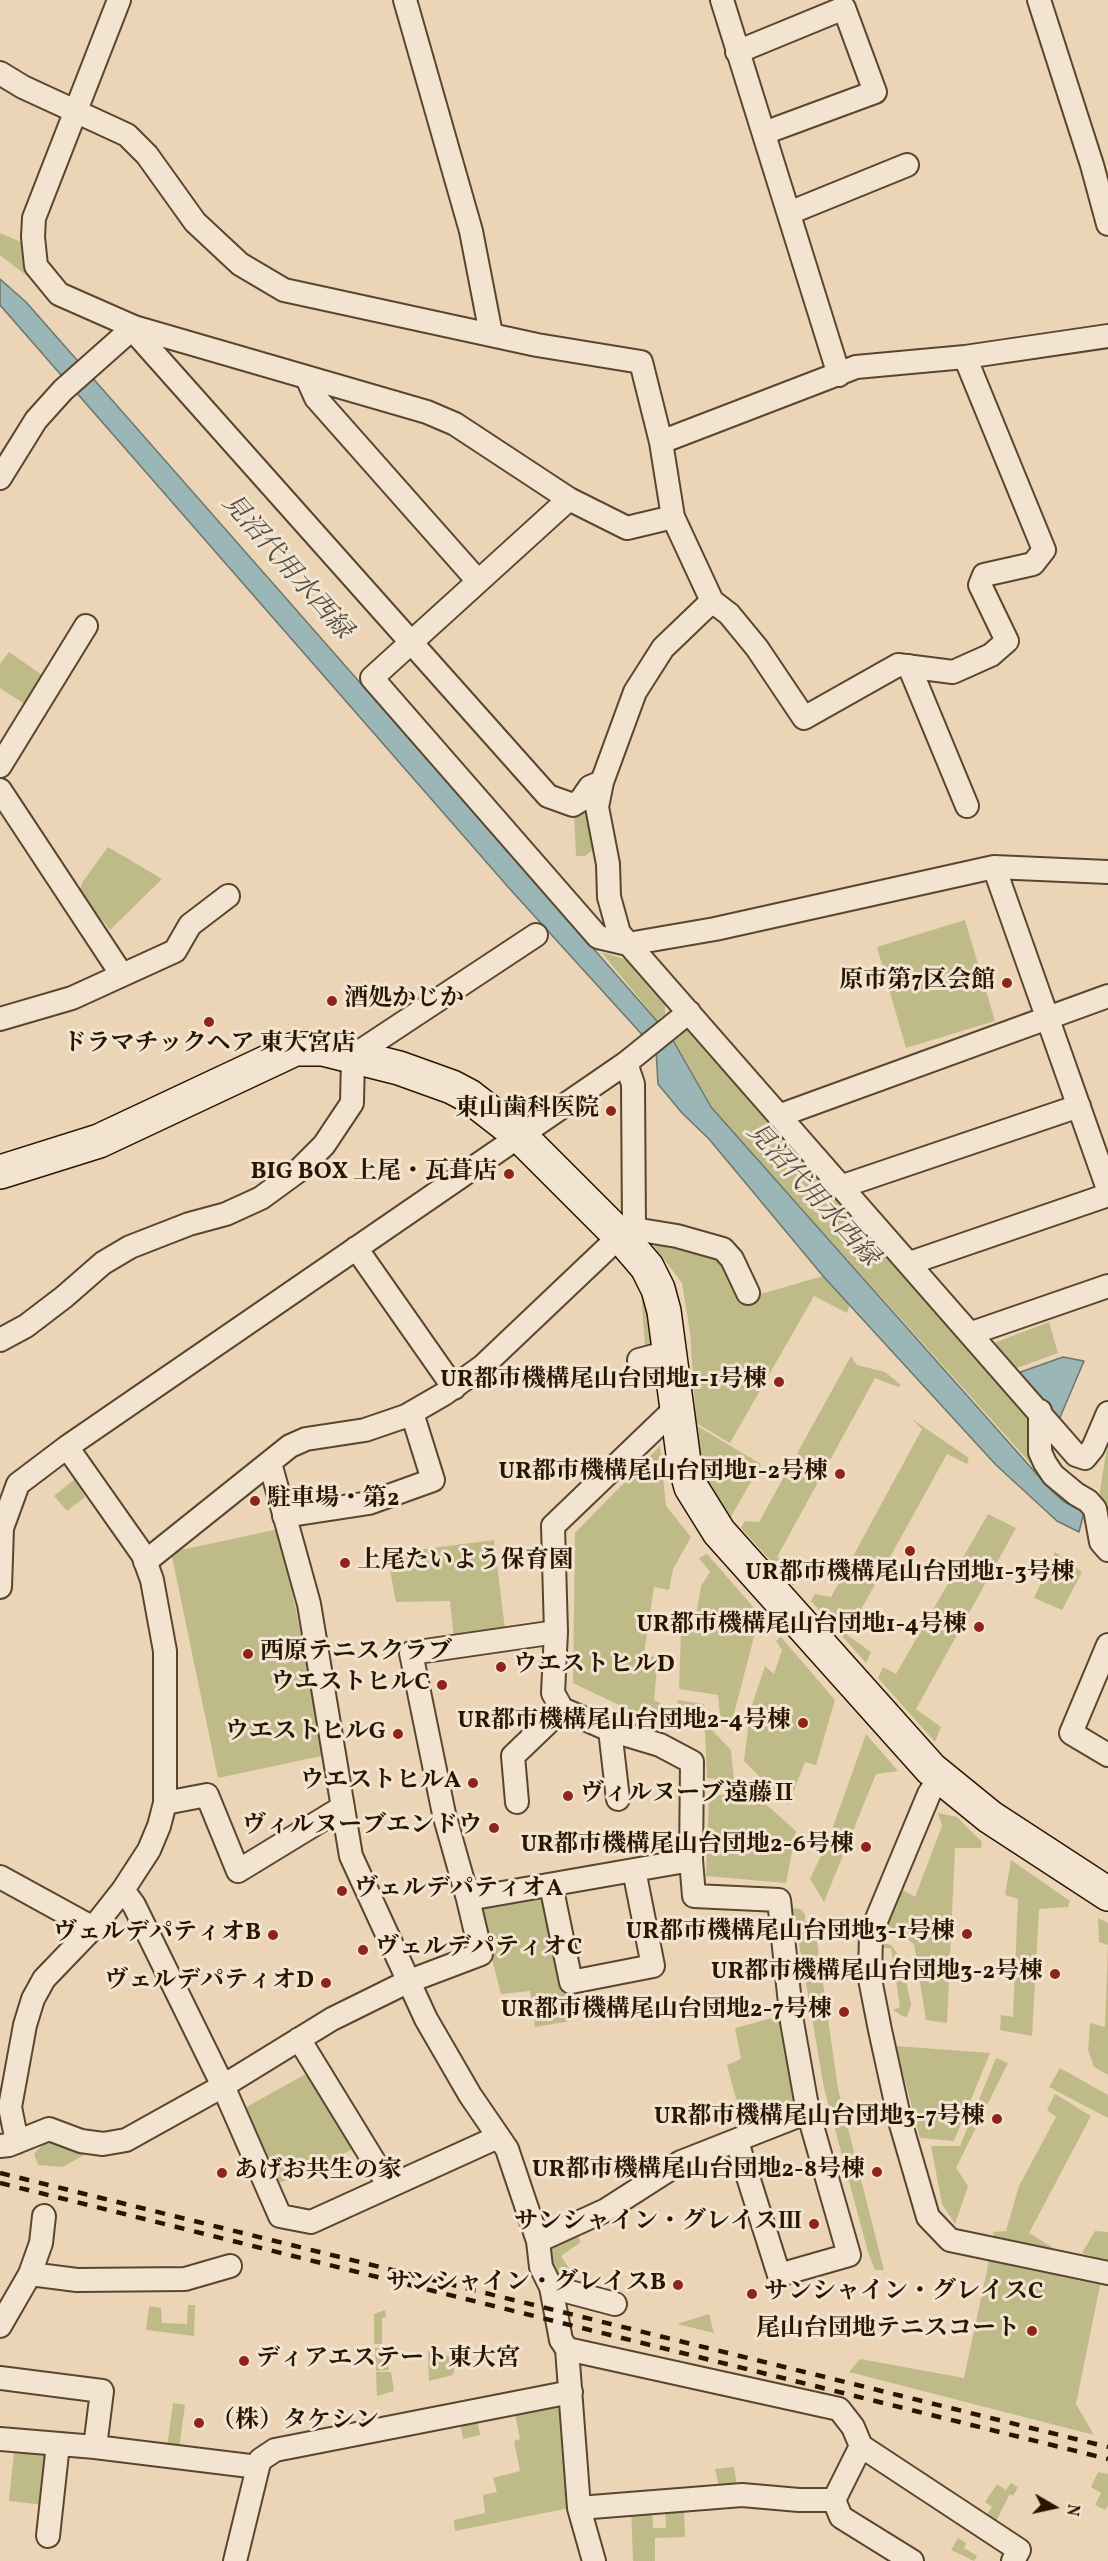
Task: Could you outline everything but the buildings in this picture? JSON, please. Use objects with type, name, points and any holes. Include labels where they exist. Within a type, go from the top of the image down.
[{"type":"street","points":[[119,0],[34,218],[36,267],[59,294],[134,327],[427,412],[455,424],[569,499],[627,528],[673,517]]},
{"type":"street","points":[[405,0],[469,224],[491,334]]},
{"type":"street","points":[[722,0],[839,375]]},
{"type":"street","points":[[1039,0],[1092,165],[1108,224]]},
{"type":"street","points":[[738,52],[844,8],[876,92],[764,133]]},
{"type":"street","points":[[0,73],[23,87],[127,135],[153,163],[195,222],[240,264],[284,290],[537,345],[641,362],[661,442],[673,517],[712,601],[729,614],[757,648],[804,718],[898,665],[953,672],[990,654],[1007,641],[980,585],[984,575],[1033,564],[1044,550],[965,357]]},
{"type":"street","points":[[789,213],[907,165]]},
{"type":"street","points":[[0,478],[36,420],[63,390],[134,327]]},
{"type":"street","points":[[134,327],[141,339],[548,796],[573,805],[581,800],[590,787],[602,782]]},
{"type":"street","points":[[661,442],[856,367],[965,357],[1108,336]]},
{"type":"street","points":[[307,378],[316,399],[478,581]]},
{"type":"street","points":[[569,499],[372,678],[598,937],[628,944],[715,929],[994,867],[1108,872]]},
{"type":"street","points":[[712,601],[663,648],[641,681],[602,782],[597,807],[608,864],[609,897],[619,933],[683,1018],[781,1115],[1076,1455],[1085,1458]]},
{"type":"street","points":[[0,766],[86,627]]},
{"type":"street","points":[[909,666],[967,806]]},
{"type":"street","points":[[0,790],[122,975]]},
{"type":"street","points":[[994,867],[1108,1189]]},
{"type":"street","points":[[0,1019],[72,998],[175,951],[190,925],[228,896]]},
{"type":"street","points":[[353,1056],[536,935]]},
{"type":"street","points":[[781,1115],[1108,996]]},
{"type":"street","points":[[0,1587],[2,1528],[18,1484],[67,1447],[633,1057],[683,1018]]},
{"type":"street","points":[[0,1172],[99,1142],[295,1048],[323,1049],[399,1068],[452,1087],[486,1108],[519,1135],[626,1235],[647,1267],[658,1289],[654,1356],[676,1408],[684,1462],[692,1487],[719,1532],[857,1689],[940,1777],[990,1817],[1108,1894]]},
{"type":"street","points":[[0,1340],[26,1326],[103,1263],[130,1246],[235,1210],[261,1198],[298,1171],[324,1144],[352,1103],[353,1056]]},
{"type":"street","points":[[626,1235],[633,1057]]},
{"type":"street","points":[[843,1186],[1079,1106]]},
{"type":"street","points":[[910,1263],[1108,1195]]},
{"type":"street","points":[[146,1562],[290,1446],[306,1439],[365,1430],[412,1413],[454,1388],[483,1366],[626,1235],[677,1236],[723,1250],[732,1259],[748,1293]]},
{"type":"street","points":[[356,1248],[454,1388]]},
{"type":"street","points":[[972,1333],[1108,1286]]},
{"type":"street","points":[[676,1408],[552,1526],[556,1632],[553,1693],[562,1709],[610,1730],[660,1745],[692,1762],[691,1860],[694,1896],[779,1900],[792,2022],[808,2112],[849,2255],[779,2275],[737,2142]]},
{"type":"street","points":[[1040,1411],[1040,1452],[1045,1463],[1053,1475],[1076,1494],[1089,1501],[1095,1509],[1101,1542],[1108,1550]]},
{"type":"street","points":[[284,1516],[369,1503],[433,1479],[412,1413]]},
{"type":"street","points":[[1089,1501],[1085,1458],[1093,1448],[1108,1413]]},
{"type":"street","points":[[67,1447],[146,1562],[165,1651],[165,1803],[149,1850],[123,1890],[93,1928],[44,1979],[33,1999],[25,2025],[10,2107],[9,2144],[50,2129],[81,2141],[103,2144],[126,2140],[223,2086],[332,2019],[407,1982],[482,1954],[444,1814],[411,1653],[556,1632]]},
{"type":"street","points":[[270,1463],[310,1612],[351,1856],[407,1982],[470,2095],[507,2149],[538,2241],[541,2267],[551,2287],[561,2340],[567,2349],[579,2508],[594,2561]]},
{"type":"street","points":[[1108,1645],[1071,1732],[1108,1755]]},
{"type":"street","points":[[517,1802],[513,1756],[562,1709]]},
{"type":"street","points":[[610,1730],[618,1799]]},
{"type":"street","points":[[940,1777],[929,1794],[875,1922],[871,1944],[870,1979],[900,2121],[928,2217],[950,2240],[1108,2273]]},
{"type":"street","points":[[165,1803],[207,1795],[238,1871],[343,1807]]},
{"type":"street","points":[[468,1899],[691,1860]]},
{"type":"street","points":[[551,1885],[571,1982],[583,1980],[653,1966],[634,1870]]},
{"type":"street","points":[[0,1877],[93,1928]]},
{"type":"street","points":[[123,1890],[134,1905],[223,2086],[280,2216],[311,2222],[498,2137]]},
{"type":"street","points":[[299,2039],[389,2186]]},
{"type":"street","points":[[538,2241],[606,2210],[681,2162],[737,2142],[808,2112]]},
{"type":"street","points":[[1,2321],[30,2274],[41,2243],[44,2216]]},
{"type":"street","points":[[30,2274],[76,2280],[185,2280],[230,2266]]},
{"type":"street","points":[[551,2287],[615,2304]]},
{"type":"street","points":[[567,2349],[839,2409],[853,2427],[861,2446],[1022,2557]]},
{"type":"street","points":[[0,2378],[102,2391],[95,2447]]},
{"type":"street","points":[[235,2561],[260,2460],[275,2450],[571,2392]]},
{"type":"street","points":[[0,2439],[95,2447],[258,2467]]},
{"type":"street","points":[[48,2536],[58,2444]]},
{"type":"street","points":[[861,2446],[834,2500],[841,2517],[912,2561]]},
{"type":"street","points":[[579,2508],[742,2495],[799,2500],[834,2500]]},
{"type":"shaded area","points":[[0,233],[23,243],[35,282],[0,255]]},
{"type":"shaded area","points":[[9,652],[42,675],[26,705],[0,688],[0,664]]},
{"type":"shaded area","points":[[588,797],[595,848],[585,856],[576,856],[574,814],[585,814]]},
{"type":"shaded area","points":[[108,847],[162,879],[110,930],[80,892],[82,883]]},
{"type":"shaded area","points":[[965,920],[995,1021],[906,1048],[877,947]]},
{"type":"shaded area","points":[[601,952],[628,960],[665,1003],[665,1014],[657,1020]]},
{"type":"shaded area","points":[[694,1017],[1035,1406],[1032,1465],[711,1107],[671,1037]]},
{"type":"shaded area","points":[[654,1246],[682,1246],[720,1259],[740,1300],[823,1276],[850,1303],[847,1313],[814,1296],[730,1443],[696,1423],[690,1332],[682,1283]]},
{"type":"shaded area","points":[[643,1288],[657,1347],[645,1348],[641,1290]]},
{"type":"shaded area","points":[[1049,1322],[1058,1353],[1014,1369],[994,1343]]},
{"type":"shaded area","points":[[851,1356],[857,1365],[885,1372],[901,1385],[898,1387],[875,1378],[777,1557],[797,1576],[793,1586],[741,1528],[745,1521],[759,1522]]},
{"type":"shaded area","points":[[912,1419],[969,1458],[967,1464],[947,1454],[847,1635],[871,1652],[866,1663],[811,1601],[815,1594],[831,1597],[922,1429]]},
{"type":"shaded area","points":[[697,1426],[761,1464],[728,1522],[705,1489]]},
{"type":"shaded area","points":[[1108,1441],[1108,1510],[1103,1507],[1099,1497]]},
{"type":"shaded area","points":[[660,1446],[666,1506],[691,1537],[673,1569],[669,1590],[654,1587],[644,1654],[658,1658],[654,1700],[660,1703],[667,1728],[573,1683],[575,1533]]},
{"type":"shaded area","points":[[75,1479],[85,1497],[67,1511],[54,1496]]},
{"type":"shaded area","points":[[988,1514],[1016,1528],[916,1709],[941,1727],[935,1742],[878,1678],[883,1667],[896,1674]]},
{"type":"shaded area","name":"西原テニスクラブ","points":[[279,1529],[326,1755],[218,1778],[171,1552]]},
{"type":"shaded area","points":[[494,1540],[505,1629],[454,1639],[450,1601],[396,1602],[387,1554]]},
{"type":"shaded area","points":[[1055,1552],[1082,1572],[1062,1610],[1034,1598]]},
{"type":"shaded area","points":[[707,1554],[756,1610],[757,1625],[731,1725],[720,1715],[718,1695],[679,1689],[681,1631],[694,1628],[701,1586],[710,1572],[699,1558]]},
{"type":"shaded area","points":[[781,1637],[835,1700],[816,1765],[805,1762],[788,1805],[744,1761],[750,1711],[765,1666],[774,1674],[782,1650],[776,1641]]},
{"type":"shaded area","points":[[677,1700],[704,1704],[706,1724],[731,1750],[734,1781],[707,1778],[705,1732],[681,1719]]},
{"type":"shaded area","points":[[866,1734],[898,1771],[876,1774],[824,1902],[810,1879],[828,1841]]},
{"type":"shaded area","points":[[744,1785],[796,1831],[786,1883],[706,1876],[709,1794],[741,1796]]},
{"type":"shaded area","points":[[938,1813],[957,1817],[982,1842],[981,1848],[955,1848],[947,2023],[926,2020],[914,1944],[886,1924],[901,1889],[915,1897],[942,1826]]},
{"type":"shaded area","points":[[1011,1860],[1070,1901],[1068,1907],[1039,1909],[1032,2036],[1000,2030],[1001,2015],[1013,2017],[1018,1899],[1005,1895]]},
{"type":"shaded area","points":[[546,1896],[571,2021],[535,2027],[530,1991],[501,1994],[479,1909]]},
{"type":"shaded area","points":[[793,1908],[800,1909],[805,1914],[805,1921],[818,1928],[817,1941],[838,2089],[884,2270],[875,2270],[868,2252],[824,2088]]},
{"type":"shaded area","points":[[1098,1918],[1108,1923],[1108,1945],[1099,1942]]},
{"type":"shaded area","points":[[883,1943],[891,1945],[902,1961],[911,2005],[907,2017],[893,2010],[900,2007],[891,1948],[883,1948]]},
{"type":"shaded area","points":[[1108,1945],[1108,2075],[1094,2067],[1088,2050],[1090,2023],[1105,2027]]},
{"type":"shaded area","points":[[784,2015],[799,2103],[744,2128],[727,2065],[741,2059],[735,2028]]},
{"type":"shaded area","points":[[896,2046],[990,2053],[954,2141],[920,2138]]},
{"type":"shaded area","points":[[996,2058],[1008,2063],[956,2168],[968,2186],[955,2224],[942,2204],[931,2146],[960,2146]]},
{"type":"shaded area","points":[[1060,2068],[1108,2095],[1108,2118],[1049,2087]]},
{"type":"shaded area","points":[[313,2070],[358,2146],[305,2175],[277,2183],[243,2109]]},
{"type":"shaded area","points":[[1055,2094],[1091,2116],[1029,2233],[1052,2247],[1051,2252],[996,2240],[993,2232],[1006,2231],[1019,2186],[1056,2117],[1047,2110]]},
{"type":"shaded area","points":[[54,2139],[89,2152],[63,2167],[38,2165],[34,2154],[46,2141],[51,2143]]},
{"type":"shaded area","points":[[1095,2231],[1108,2232],[1108,2262],[1082,2253]]},
{"type":"shaded area","points":[[576,2233],[581,2242],[561,2256],[575,2277],[564,2276],[562,2284],[543,2250]]},
{"type":"shaded area","name":"尾山台団地テニスコート","points":[[989,2261],[1100,2285],[1076,2404],[1094,2435],[849,2372],[860,2359],[964,2378]]},
{"type":"shaded area","points":[[188,2305],[195,2305],[194,2336],[146,2330],[149,2306],[161,2308],[162,2323],[187,2324]]},
{"type":"shaded area","points":[[385,2310],[386,2317],[382,2318],[382,2344],[374,2344],[374,2314]]},
{"type":"shaded area","points":[[709,2314],[714,2333],[677,2324]]},
{"type":"shaded area","points":[[386,2347],[389,2370],[376,2371],[375,2348]]},
{"type":"shaded area","points":[[428,2351],[456,2358],[453,2375],[429,2381]]},
{"type":"shaded area","points":[[376,2372],[391,2372],[394,2391],[377,2396]]},
{"type":"shaded area","points":[[565,2400],[574,2507],[455,2531],[454,2520],[485,2513],[483,2495],[497,2492],[493,2478],[520,2471],[514,2441],[520,2439],[514,2410]]},
{"type":"shaded area","points":[[173,2403],[185,2405],[179,2449],[167,2447]]},
{"type":"shaded area","points":[[477,2418],[480,2435],[463,2439],[460,2422]]},
{"type":"shaded area","points":[[19,2448],[44,2451],[49,2457],[45,2505],[9,2501],[14,2452],[18,2453]]},
{"type":"shaded area","points":[[734,2467],[737,2487],[719,2487],[715,2469]]},
{"type":"shaded area","points":[[1098,2472],[1108,2474],[1108,2506],[1105,2510],[1095,2505],[1101,2493],[1091,2487]]},
{"type":"shaded area","points":[[1011,2483],[1018,2487],[1013,2496],[1010,2494],[995,2523],[983,2520],[992,2507],[985,2502],[997,2484],[1006,2490]]},
{"type":"shaded area","points":[[652,2507],[653,2528],[666,2528],[665,2511],[684,2510],[685,2537],[655,2538],[655,2561],[633,2561],[631,2508]]},
{"type":"shaded area","points":[[958,2538],[966,2543],[964,2548],[977,2556],[974,2561],[951,2550]]},
{"type":"water","points":[[0,279],[26,302],[671,1037],[711,1107],[1050,1489],[1063,1501],[1084,1512],[1079,1532],[1057,1521],[996,1465],[823,1276],[709,1139],[682,1113],[658,1084],[656,1050],[509,888],[0,305]]},
{"type":"water","points":[[1063,1357],[1084,1361],[1058,1422],[1015,1374]]},
{"type":"railway","points":[[0,2173],[1108,2447]]},
{"type":"railway","points":[[0,2183],[1108,2459]]},
{"type":"place","name":"原市第7区会館","points":[[1007,983]]},
{"type":"place","name":"酒処かじか","points":[[332,1001]]},
{"type":"place","name":"ドラマチックヘア 東大宮店","points":[[209,1022]]},
{"type":"place","name":"東山歯科医院","points":[[611,1111]]},
{"type":"place","name":"BIG BOX 上尾・瓦葺店","points":[[509,1174]]},
{"type":"place","name":"UR都市機構尾山台団地1-1号棟","points":[[779,1382]]},
{"type":"place","name":"UR都市機構尾山台団地1-2号棟","points":[[840,1474]]},
{"type":"place","name":"駐車場・第2","points":[[255,1501]]},
{"type":"place","name":"UR都市機構尾山台団地1-3号棟","points":[[910,1551]]},
{"type":"place","name":"上尾たいよう保育園","points":[[345,1563]]},
{"type":"place","name":"UR都市機構尾山台団地1-4号棟","points":[[979,1627]]},
{"type":"place","name":"西原テニスクラブ","points":[[248,1654]]},
{"type":"place","name":"ウエストヒルD","points":[[501,1667]]},
{"type":"place","name":"ウエストヒルC","points":[[442,1685]]},
{"type":"place","name":"UR都市機構尾山台団地2-4号棟","points":[[803,1723]]},
{"type":"place","name":"ウエストヒルG","points":[[398,1734]]},
{"type":"place","name":"ウエストヒルA","points":[[473,1783]]},
{"type":"place","name":"ヴィルヌーブ遠藤Ⅱ","points":[[568,1796]]},
{"type":"place","name":"ヴィルヌーブエンドウ","points":[[494,1828]]},
{"type":"place","name":"UR都市機構尾山台団地2-6号棟","points":[[866,1847]]},
{"type":"place","name":"ヴェルデパティオA","points":[[342,1891]]},
{"type":"place","name":"UR都市機構尾山台団地3-1号棟","points":[[967,1934]]},
{"type":"place","name":"ヴェルデパティオB","points":[[273,1935]]},
{"type":"place","name":"ヴェルデパティオC","points":[[363,1950]]},
{"type":"place","name":"UR都市機構尾山台団地3-2号棟","points":[[1055,1974]]},
{"type":"place","name":"ヴェルデパティオD","points":[[326,1983]]},
{"type":"place","name":"UR都市機構尾山台団地2-7号棟","points":[[844,2012]]},
{"type":"place","name":"UR都市機構尾山台団地3-7号棟","points":[[997,2119]]},
{"type":"place","name":"UR都市機構尾山台団地2-8号棟","points":[[877,2172]]},
{"type":"place","name":"あげお共生の家","points":[[222,2173]]},
{"type":"place","name":"サンシャイン・グレイスⅢ","points":[[814,2224]]},
{"type":"place","name":"サンシャイン・グレイスB","points":[[678,2285]]},
{"type":"place","name":"サンシャイン・グレイスC","points":[[752,2294]]},
{"type":"place","name":"尾山台団地テニスコート","points":[[1032,2331]]},
{"type":"place","name":"ディアエステート東大宮","points":[[244,2361]]},
{"type":"place","name":"（株）タケシン","points":[[199,2423]]},
{"type":"water label","name":"見沼代用水西緑","points":[[285,568]]},
{"type":"water label","name":"見沼代用水西縁","points":[[811,1196]]}]
